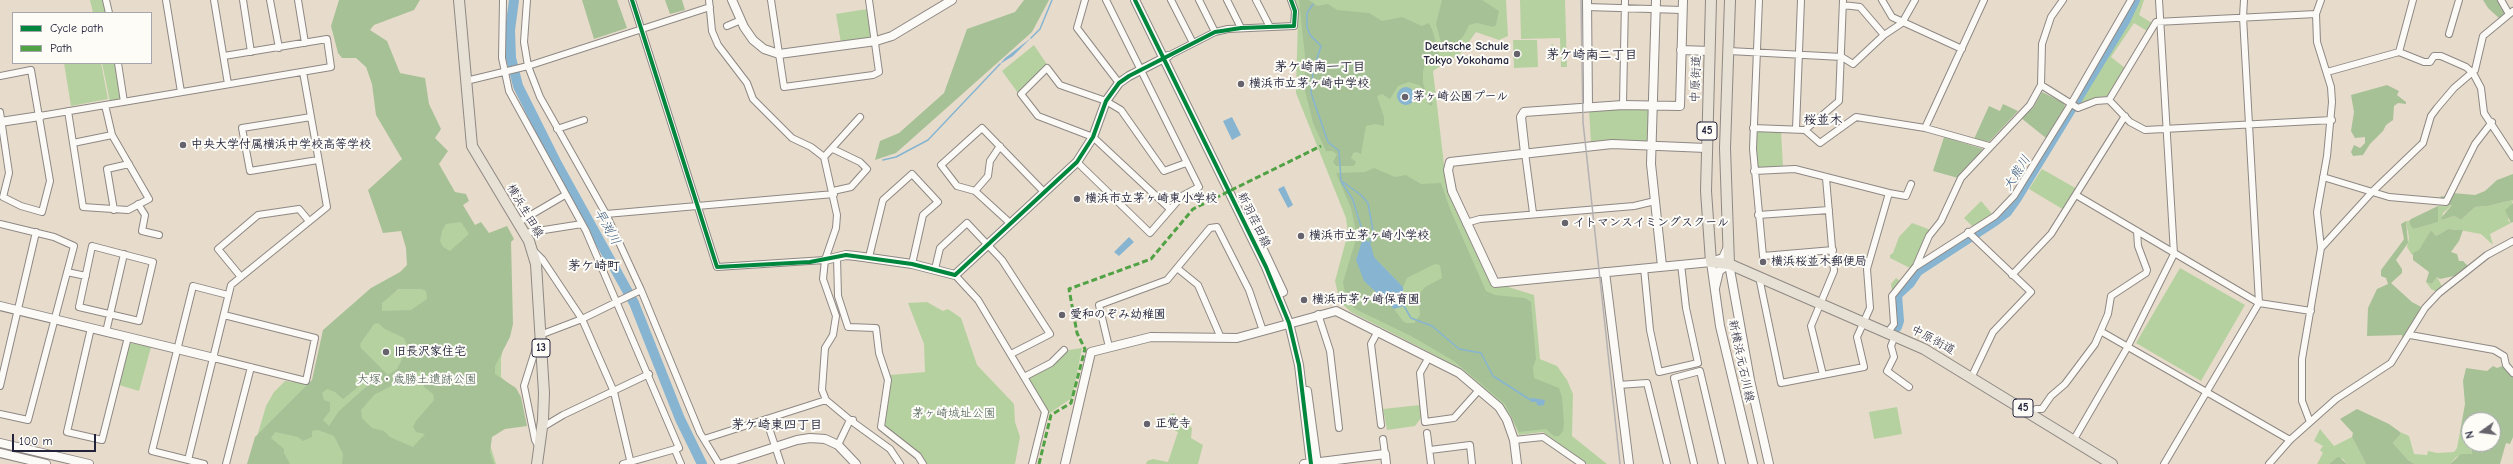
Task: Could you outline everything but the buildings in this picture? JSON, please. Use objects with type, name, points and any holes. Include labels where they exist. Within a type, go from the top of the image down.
[{"type":"main road","name":"横浜生田線","points":[[459,0],[472,146],[519,222],[532,249],[536,264],[544,393],[542,428],[537,464]]},
{"type":"main road","name":"中原街道","points":[[1711,0],[1706,148],[1706,191],[1711,262],[1729,264],[1864,321],[1924,349],[1972,376],[2073,441],[2112,464]]},
{"type":"main road","name":"45","points":[[1729,264],[1725,148],[1730,0]]},
{"type":"street","points":[[106,0],[109,12]]},
{"type":"street","points":[[166,0],[181,92]]},
{"type":"street","points":[[214,0],[228,84]]},
{"type":"street","points":[[243,0],[251,52]]},
{"type":"street","points":[[270,0],[279,48]]},
{"type":"street","points":[[298,0],[305,43]]},
{"type":"street","points":[[503,0],[501,26],[504,72],[518,110],[582,224],[649,374],[679,448],[623,464]]},
{"type":"street","points":[[527,0],[524,42],[527,66],[540,97],[557,129],[606,214],[641,290],[704,439],[719,464]]},
{"type":"street","points":[[632,0],[717,267],[825,260],[837,257],[869,257],[912,264],[955,275],[978,300],[1045,412],[1032,464]]},
{"type":"street","points":[[709,0],[712,31],[718,45],[747,83],[753,98],[792,138],[811,147],[824,157],[833,192],[836,228],[825,260],[824,285],[836,316],[833,335],[825,348],[822,367],[822,390],[826,400],[850,420],[890,449],[900,464]]},
{"type":"street","points":[[732,0],[741,20],[753,40],[764,49],[779,54],[876,40],[892,36],[949,1]]},
{"type":"street","points":[[771,0],[784,87],[866,76],[879,72],[876,40],[869,0]]},
{"type":"street","points":[[1085,0],[1077,28],[1119,83]]},
{"type":"street","points":[[1077,162],[1150,233],[1182,196],[1199,187],[1106,0]]},
{"type":"street","name":"新羽荏田線","points":[[1135,0],[1166,56],[1277,277],[1291,323],[1299,365],[1312,463]]},
{"type":"street","name":"新羽荏田線","points":[[1141,0],[1166,56]]},
{"type":"street","points":[[1171,0],[1193,44]]},
{"type":"street","points":[[1199,0],[1215,32]]},
{"type":"street","points":[[1227,0],[1241,28]]},
{"type":"street","points":[[1256,0],[1270,27]]},
{"type":"street","points":[[955,275],[1077,162],[1094,137],[1106,101],[1119,83],[1166,56],[1215,32],[1241,28],[1294,26],[1295,11],[1290,0]]},
{"type":"street","points":[[1623,105],[1625,0]]},
{"type":"street","points":[[1656,0],[1651,164],[1662,266]]},
{"type":"street","points":[[1533,213],[1521,117],[1524,112],[1588,106],[1680,106],[1683,0]]},
{"type":"street","points":[[1758,0],[1753,128],[1754,171],[1763,256],[1833,250]]},
{"type":"street","points":[[1796,129],[1801,0]]},
{"type":"street","points":[[1882,0],[1892,17],[1902,23],[1962,49]]},
{"type":"street","points":[[1729,51],[1842,56],[1853,64],[1884,35],[1902,23],[1915,0]]},
{"type":"street","points":[[1926,128],[1984,0]]},
{"type":"street","points":[[1909,387],[1887,371],[1894,357],[1891,346],[1894,324],[1892,296],[1916,266],[1929,236],[1941,221],[1961,178],[1989,146],[2030,105],[2041,85],[2042,44],[2050,17],[2063,0]]},
{"type":"street","points":[[1916,266],[1970,235],[1995,216],[2014,196],[2071,104],[2131,0]]},
{"type":"street","points":[[2073,441],[2127,348],[2174,254],[2159,22],[2159,0]]},
{"type":"street","points":[[2164,464],[2259,303],[2248,124],[2243,17],[2244,0]]},
{"type":"street","points":[[2310,422],[2302,401],[2301,390],[2304,344],[2311,311],[2320,248],[2317,212],[2332,120],[2331,87],[2317,42],[2316,14],[2321,0]]},
{"type":"street","points":[[2398,52],[2413,0]]},
{"type":"street","points":[[2449,34],[2459,0]]},
{"type":"street","points":[[2320,248],[2374,190],[2423,143],[2431,116],[2454,88],[2473,73],[2483,36],[2511,12],[2501,0]]},
{"type":"street","points":[[1588,106],[1587,3],[1624,8],[1682,10]]},
{"type":"street","points":[[1805,130],[1839,101],[1843,3],[1860,7],[1884,35]]},
{"type":"street","points":[[466,81],[527,66],[710,7]]},
{"type":"street","points":[[2109,100],[2156,22],[2316,14]]},
{"type":"street","points":[[727,26],[741,20]]},
{"type":"street","points":[[1,122],[331,67],[327,39],[224,56]]},
{"type":"street","points":[[1681,50],[1710,51]]},
{"type":"street","points":[[2327,72],[2398,52],[2424,62],[2430,62],[2434,56],[2441,56],[2473,73],[2481,88],[2484,113],[2492,122],[2513,157]]},
{"type":"street","points":[[118,64],[124,102]]},
{"type":"street","points":[[1170,209],[1094,137],[1038,116],[1021,94],[1047,68],[1060,84],[1106,101],[1121,110],[1164,172],[1186,163]]},
{"type":"street","points":[[0,76],[31,70],[50,181],[42,212],[21,206],[3,197],[9,173],[0,112]]},
{"type":"street","points":[[188,460],[231,285],[327,207],[303,72]]},
{"type":"street","points":[[2041,85],[2078,108],[2096,101],[2109,100],[2134,125],[2145,130],[2332,120]]},
{"type":"street","points":[[68,111],[83,207],[128,210],[149,199],[112,135],[105,105]]},
{"type":"street","points":[[2012,275],[2051,234],[2126,116]]},
{"type":"street","points":[[311,117],[242,128],[250,171],[318,160]]},
{"type":"street","points":[[824,157],[833,149],[860,117]]},
{"type":"street","points":[[1753,128],[1805,130],[1820,143],[1856,117],[1926,128],[1989,146]]},
{"type":"street","points":[[557,129],[584,120]]},
{"type":"street","points":[[2323,177],[2374,190],[2404,200],[2446,202],[2475,144],[2492,122]]},
{"type":"street","points":[[1010,223],[975,192],[958,186],[941,165],[982,128],[1044,192]]},
{"type":"street","points":[[73,143],[112,135]]},
{"type":"street","points":[[1706,148],[1612,144],[1450,162],[1448,170],[1452,191],[1466,224],[1495,283],[1711,262],[1723,258],[1728,246]]},
{"type":"street","points":[[975,192],[988,176],[990,161],[1000,146]]},
{"type":"street","points":[[606,214],[698,207],[833,192],[851,187],[867,169],[860,162],[833,149]]},
{"type":"street","points":[[114,210],[107,169],[129,164]]},
{"type":"street","points":[[1754,171],[1795,169],[1826,178],[1906,196],[1911,184]]},
{"type":"street","points":[[869,257],[883,200],[912,174],[938,202],[923,215],[912,264]]},
{"type":"street","points":[[1823,375],[1811,326],[1834,271],[1826,178]]},
{"type":"street","points":[[1759,277],[1781,383],[1864,367],[1857,337],[1870,308],[1867,269],[1889,193]]},
{"type":"street","points":[[519,222],[565,195]]},
{"type":"street","points":[[2076,195],[2259,303],[2311,311]]},
{"type":"street","points":[[1466,224],[1480,219],[1523,217],[1533,213],[1634,206],[1655,201]]},
{"type":"street","points":[[138,204],[145,215],[142,231],[159,235]]},
{"type":"street","points":[[241,277],[218,249],[253,220],[258,216],[300,209],[310,221]]},
{"type":"street","points":[[1758,215],[1829,210]]},
{"type":"street","points":[[935,269],[940,248],[967,223],[1002,260],[1050,334],[1010,354]]},
{"type":"street","points":[[0,224],[54,237],[74,246],[28,420],[0,414]]},
{"type":"street","points":[[525,234],[582,224]]},
{"type":"street","points":[[1109,347],[1099,305],[1167,280],[1210,228],[1217,227],[1249,290],[1263,331]]},
{"type":"street","points":[[2032,414],[2036,409],[2042,409],[2051,396],[2065,384],[2095,344],[2102,332],[2108,314],[2111,296],[2146,273],[2147,270],[2138,246],[2137,231]]},
{"type":"street","points":[[0,386],[36,232]]},
{"type":"street","points":[[1970,235],[2031,292],[1993,332],[1972,376]]},
{"type":"street","points":[[2269,464],[2290,440],[2336,399],[2391,363],[2410,335],[2425,308],[2439,293],[2488,255],[2513,241]]},
{"type":"street","points":[[92,246],[153,262],[139,321],[79,307],[86,276],[92,246]]},
{"type":"street","points":[[532,249],[542,259],[582,319],[614,392],[631,462]]},
{"type":"street","points":[[106,332],[124,254]]},
{"type":"street","points":[[837,257],[838,296],[848,327],[876,328],[879,353],[888,380],[879,427],[918,456],[923,464]]},
{"type":"street","name":"新横浜元石川線","points":[[1711,262],[1725,350],[1753,464]]},
{"type":"street","points":[[1644,268],[1650,330],[1659,372],[1698,363],[1686,308],[1681,264]]},
{"type":"street","points":[[1715,288],[1719,271],[1729,264]]},
{"type":"street","name":"新横浜元石川線","points":[[1729,264],[1750,380],[1770,464]]},
{"type":"street","points":[[1177,268],[1198,285],[1221,338]]},
{"type":"street","points":[[66,272],[86,276]]},
{"type":"street","points":[[1605,272],[1629,464]]},
{"type":"street","points":[[204,464],[152,451],[193,286],[228,295]]},
{"type":"street","points":[[540,448],[535,440],[524,386],[540,335],[618,303],[641,290]]},
{"type":"street","points":[[0,306],[306,381],[315,338],[224,315]]},
{"type":"street","points":[[1065,464],[1092,352],[1151,337],[1237,338],[1318,314],[1336,311],[1429,356],[1459,373],[1499,408],[1507,420],[1514,440],[1517,464]]},
{"type":"street","points":[[1318,314],[1330,351],[1339,428]]},
{"type":"street","points":[[91,328],[67,432],[102,440],[128,337]]},
{"type":"street","points":[[1378,331],[1371,344],[1381,425]]},
{"type":"street","points":[[2102,332],[2127,348],[2290,440]]},
{"type":"street","points":[[2410,335],[2494,350],[2504,356],[2506,365],[2513,373]]},
{"type":"street","points":[[1024,377],[1051,363],[1064,350]]},
{"type":"street","points":[[1429,356],[1420,373],[1426,422],[1454,418],[1479,390]]},
{"type":"street","points":[[226,464],[251,367]]},
{"type":"street","points":[[1694,464],[1674,378],[1700,371],[1722,464]]},
{"type":"street","points":[[542,428],[563,414],[614,392],[649,374]]},
{"type":"street","points":[[1618,385],[1647,383],[1666,464]]},
{"type":"street","points":[[704,439],[826,400]]},
{"type":"street","points":[[766,419],[781,464]]},
{"type":"street","points":[[850,420],[857,420]]},
{"type":"street","points":[[838,445],[850,420]]},
{"type":"street","points":[[1427,433],[1431,464]]},
{"type":"street","points":[[1514,440],[1543,437],[1582,464]]},
{"type":"street","points":[[723,464],[810,438],[825,439],[838,445],[856,464]]},
{"type":"street","points":[[1383,439],[1386,464]]},
{"type":"street","points":[[0,443],[89,464]]},
{"type":"street","points":[[1430,450],[1470,445],[1472,464]]},
{"type":"street","points":[[675,450],[681,464]]},
{"type":"street","points":[[0,453],[20,461],[46,464]]},
{"type":"street","points":[[1312,463],[1342,461],[1385,454]]},
{"type":"green space","points":[[90,0],[102,0],[107,12],[93,12]]},
{"type":"green space","name":"大塚・歳勝土遺跡公園","points":[[339,0],[420,0],[414,10],[374,25],[370,30],[387,41],[400,73],[425,78],[429,104],[441,129],[435,138],[448,151],[439,164],[455,192],[466,194],[469,201],[463,205],[475,225],[481,222],[489,233],[507,226],[514,239],[511,242],[513,324],[510,337],[495,366],[495,374],[516,388],[521,397],[527,426],[505,429],[492,437],[490,452],[494,464],[342,464],[343,454],[334,436],[318,430],[312,431],[312,437],[303,441],[298,437],[275,432],[271,438],[284,449],[284,453],[290,464],[247,464],[255,437],[312,380],[323,330],[371,288],[400,272],[407,265],[406,248],[401,231],[383,233],[368,190],[402,159],[376,115],[372,84],[366,67],[356,58],[342,58],[338,53],[331,26]],"holes":[[[461,222],[469,234],[450,251],[443,247],[440,241],[442,231],[446,224]],[[399,289],[421,289],[426,291],[427,299],[411,310],[382,311],[382,303]],[[378,323],[385,329],[404,338],[408,347],[397,369],[388,375],[361,348],[360,344],[374,324]],[[421,370],[424,387],[433,394],[434,400],[416,421],[413,427],[416,432],[425,434],[413,447],[390,437],[384,431],[372,428],[362,418],[361,410],[374,395]],[[365,377],[367,386],[339,411],[329,426],[323,420],[330,411],[330,402],[324,400],[322,393],[327,389],[335,392],[343,399],[358,387],[355,380]]]},
{"type":"green space","points":[[582,0],[617,0],[627,28],[594,39]]},
{"type":"green space","points":[[665,0],[682,0],[685,10],[670,14]]},
{"type":"green space","points":[[1024,0],[1049,0],[1032,32],[896,153],[875,160],[880,141],[899,133],[944,93],[967,29],[1015,12]]},
{"type":"green space","points":[[1294,0],[1506,0],[1508,36],[1499,40],[1476,32],[1461,53],[1433,71],[1447,190],[1489,281],[1534,295],[1540,359],[1557,366],[1567,380],[1573,394],[1572,436],[1607,464],[1587,464],[1543,432],[1519,435],[1511,417],[1501,403],[1462,369],[1351,312],[1340,302],[1335,281],[1348,233],[1346,218],[1296,93],[1298,14]]},
{"type":"green space","points":[[1299,0],[1309,0],[1317,6],[1328,4],[1337,10],[1369,13],[1382,21],[1402,17],[1422,26],[1429,23],[1433,32],[1440,58],[1425,64],[1423,83],[1429,101],[1433,103],[1431,106],[1428,104],[1424,90],[1419,85],[1409,82],[1398,86],[1390,99],[1382,94],[1377,96],[1384,117],[1384,126],[1375,124],[1366,126],[1361,154],[1357,152],[1353,153],[1351,158],[1356,162],[1354,166],[1336,166],[1333,162],[1337,154],[1332,151],[1326,151],[1313,123],[1303,83],[1306,66]]},
{"type":"green space","points":[[1442,0],[1482,0],[1499,11],[1496,25],[1493,27],[1477,23],[1469,25],[1464,35],[1455,46],[1448,51],[1443,50],[1436,24]]},
{"type":"green space","points":[[1520,0],[1565,0],[1567,67],[1561,67],[1560,38],[1521,39]]},
{"type":"green space","points":[[2137,0],[2144,0],[2139,15],[2152,23],[2147,31],[2134,23],[2111,57],[2125,68],[2109,96],[2100,97],[2082,104],[2081,100]]},
{"type":"green space","points":[[2483,0],[2501,0],[2508,13],[2500,19],[2488,8]]},
{"type":"green space","points":[[867,9],[869,11],[873,38],[841,43],[836,14]]},
{"type":"green space","points":[[1513,40],[1537,40],[1538,67],[1514,68]]},
{"type":"green space","points":[[1552,43],[1558,58],[1548,59]]},
{"type":"green space","points":[[1034,45],[1048,66],[1018,93],[1002,71]]},
{"type":"green space","points":[[64,64],[101,64],[108,99],[71,106]]},
{"type":"green space","points":[[102,64],[116,64],[123,100],[110,102]]},
{"type":"green space","points":[[2387,85],[2399,91],[2397,95],[2406,102],[2406,104],[2398,103],[2394,106],[2393,120],[2386,125],[2383,131],[2370,144],[2363,155],[2353,156],[2351,152],[2354,145],[2360,148],[2365,143],[2365,137],[2355,138],[2351,131],[2354,112],[2351,95]]},
{"type":"green space","points":[[2042,92],[2064,103],[2065,107],[2046,138],[2021,118],[2033,108]]},
{"type":"green space","points":[[2003,104],[2018,111],[1989,142],[1974,139],[1989,106],[2000,111]]},
{"type":"green space","points":[[1650,108],[1649,142],[1591,143],[1589,110]]},
{"type":"green space","points":[[1756,131],[1781,132],[1783,167],[1757,168]]},
{"type":"green space","points":[[1944,137],[1983,149],[1958,178],[1933,171]]},
{"type":"green space","points":[[1374,168],[1395,177],[1406,175],[1421,184],[1441,183],[1450,209],[1486,291],[1495,295],[1525,298],[1531,302],[1536,359],[1533,367],[1534,378],[1559,388],[1562,397],[1564,423],[1563,431],[1559,436],[1554,436],[1546,429],[1519,432],[1505,404],[1454,361],[1411,336],[1355,309],[1346,298],[1343,282],[1357,236],[1351,208],[1336,173],[1365,172]],"holes":[[[1379,262],[1403,287],[1407,278],[1435,264],[1440,265],[1442,278],[1425,287],[1415,300],[1419,305],[1420,315],[1414,323],[1406,323],[1403,321],[1394,309],[1372,289]]]},
{"type":"green space","points":[[2042,169],[2077,189],[2064,210],[2029,189]]},
{"type":"green space","points":[[2513,174],[2513,200],[2488,206],[2475,207],[2461,220],[2454,216],[2442,220],[2441,218],[2452,205],[2442,205],[2439,203],[2441,196],[2447,197],[2453,193],[2475,195],[2485,191],[2497,180]]},
{"type":"green space","name":"大塚・歳勝土遺跡公園","points":[[441,180],[511,306],[501,359],[501,377],[518,393],[524,422],[487,435],[496,464],[249,464],[266,406],[274,392],[285,381],[319,385],[341,330],[421,274]]},
{"type":"green space","points":[[2513,200],[2508,220],[2511,223],[2490,234],[2493,245],[2481,234],[2448,229],[2436,236],[2431,230],[2420,250],[2412,255],[2407,247],[2409,238],[2406,221],[2409,221],[2414,229],[2437,222],[2438,206],[2452,205],[2443,213],[2442,220],[2454,216],[2461,220],[2475,207],[2488,206]]},
{"type":"green space","points":[[1981,201],[1993,215],[1972,226],[1964,218]]},
{"type":"green space","points":[[2513,203],[2513,222],[2511,223],[2505,210]]},
{"type":"green space","points":[[2438,206],[2438,222],[2414,229],[2411,226],[2409,221],[2411,219]]},
{"type":"green space","points":[[2406,221],[2408,243],[2396,260],[2402,269],[2402,273],[2391,283],[2412,302],[2423,308],[2402,341],[2402,335],[2367,336],[2368,308],[2377,289],[2388,284],[2386,278],[2381,276],[2381,270],[2404,239],[2401,224]]},
{"type":"green space","points":[[1912,223],[1931,230],[1912,269],[1890,258],[1890,255],[1893,253],[1899,237]]},
{"type":"green space","points":[[2448,229],[2463,230],[2459,241],[2451,252],[2457,254],[2459,261],[2463,261],[2469,267],[2459,275],[2440,279],[2437,277],[2432,284],[2426,282],[2429,272],[2413,260],[2413,253],[2419,250],[2431,230],[2436,236]]},
{"type":"green space","points":[[2180,268],[2245,305],[2201,381],[2136,343]]},
{"type":"green space","points":[[2437,277],[2443,288],[2437,292],[2431,289],[2426,282],[2432,284]]},
{"type":"green space","points":[[1896,278],[1902,282],[1892,291],[1891,284]]},
{"type":"green space","name":"茅ヶ崎城址公園","points":[[927,302],[943,311],[948,309],[961,318],[977,365],[1014,404],[1015,422],[1020,437],[1015,464],[926,464],[921,454],[885,427],[891,381],[890,375],[925,372],[924,344],[908,303]]},
{"type":"green space","points":[[130,343],[151,347],[139,391],[119,385]]},
{"type":"green space","points":[[1082,348],[1072,398],[1048,414],[1027,378],[1069,350]]},
{"type":"green space","points":[[2505,365],[2513,374],[2513,437],[2510,444],[2506,443],[2500,464],[2450,464],[2461,454],[2472,454],[2472,452],[2501,452],[2501,412],[2464,412],[2465,404],[2463,381],[2466,368],[2487,371],[2493,366],[2497,368]]},
{"type":"green space","points":[[1420,405],[1421,418],[1415,426],[1387,430],[1383,409]]},
{"type":"green space","points":[[1897,407],[1902,434],[1874,439],[1869,412]]},
{"type":"green space","points":[[2357,409],[2389,424],[2400,432],[2400,435],[2393,443],[2408,460],[2415,464],[2366,464],[2352,437],[2353,433],[2340,419]]},
{"type":"green space","points":[[1173,413],[1192,428],[1191,438],[1203,445],[1198,464],[1146,464],[1147,461],[1153,459],[1168,462],[1178,432],[1164,425],[1164,419]]},
{"type":"green space","points":[[2320,429],[2334,446],[2352,437],[2366,464],[2347,464],[2343,459],[2336,458],[2329,464],[2317,464],[2323,453],[2320,450],[2323,446],[2314,441]]},
{"type":"green space","points":[[2400,432],[2409,436],[2414,454],[2427,455],[2428,451],[2437,453],[2454,452],[2457,448],[2460,432],[2461,452],[2472,452],[2472,454],[2456,457],[2450,464],[2415,464],[2408,460],[2393,443],[2400,435]]},
{"type":"green space","points":[[2339,457],[2347,464],[2329,464],[2336,458]]},
{"type":"water","points":[[1031,38],[1013,56],[1000,64],[1005,58]]},
{"type":"water","name":"茅ヶ崎公園プール","points":[[1406,87],[1412,90],[1415,96],[1412,102],[1406,105],[1400,102],[1397,96],[1400,90]]},
{"type":"water","points":[[1232,117],[1241,135],[1232,140],[1223,121]]},
{"type":"water","points":[[1284,186],[1293,205],[1288,208],[1278,189]]},
{"type":"water","points":[[1129,237],[1134,242],[1119,256],[1114,252]]},
{"type":"water","points":[[1365,240],[1370,242],[1374,257],[1403,287],[1404,306],[1394,309],[1364,281],[1356,260],[1362,241]]},
{"type":"water","points":[[1533,398],[1545,400],[1544,405],[1538,406],[1536,402],[1531,402],[1529,399]]},
{"type":"waterway","name":"早渕川","points":[[514,0],[510,30],[511,58],[518,86],[557,164],[634,303],[680,419],[702,464]]},
{"type":"waterway","points":[[1031,38],[1040,29],[1052,0]]},
{"type":"waterway","name":"大熊川","points":[[1897,327],[1899,321],[1897,295],[1910,283],[1918,271],[2007,212],[2125,21],[2135,0]]},
{"type":"waterway","points":[[1313,4],[1307,13],[1307,27],[1310,35],[1321,46],[1313,71],[1311,93],[1328,142],[1339,151],[1341,181],[1353,200],[1365,240]]},
{"type":"waterway","points":[[883,160],[896,157],[928,140],[1000,64]]},
{"type":"waterway","points":[[1343,182],[1361,195],[1368,203],[1373,231],[1370,242]]},
{"type":"waterway","points":[[1404,306],[1411,318],[1432,326],[1459,349],[1481,353],[1493,376],[1529,399]]},
{"type":"railway","points":[[1581,0],[1583,122],[1620,464]]},
{"type":"marked path","points":[[1039,464],[1051,415],[1071,403],[1085,349],[1077,333],[1069,289],[1151,259],[1193,209],[1321,146]]},
{"type":"cycle path","points":[[632,0],[717,267],[810,262],[846,255],[912,264],[955,275],[1077,162],[1093,137],[1106,101],[1119,83],[1129,76],[1215,32],[1241,28],[1294,26],[1295,11],[1291,0]]},
{"type":"cycle path","points":[[1135,0],[1266,267],[1289,323],[1299,365],[1311,464]]},
{"type":"place","name":"Deutsche Schule Tokyo Yokohama","points":[[1517,54]]},
{"type":"place","name":"横浜市立茅ヶ崎中学校","points":[[1241,84]]},
{"type":"place","name":"茅ヶ崎公園プール","points":[[1405,97]]},
{"type":"place","name":"中央大学付属横浜中学校高等学校","points":[[183,145]]},
{"type":"place","name":"横浜市立茅ヶ崎東小学校","points":[[1077,199]]},
{"type":"place","name":"イトマンスイミングスクール","points":[[1565,223]]},
{"type":"place","name":"横浜市立茅ヶ崎小学校","points":[[1301,236]]},
{"type":"place","name":"横浜桜並木郵便局","points":[[1763,262]]},
{"type":"place","name":"横浜市茅ヶ崎保育園","points":[[1304,300]]},
{"type":"place","name":"愛和のぞみ幼稚園","points":[[1062,315]]},
{"type":"place","name":"旧長沢家住宅","points":[[386,352]]},
{"type":"place","name":"正覚寺","points":[[1147,424]]},
{"type":"district","name":"茅ケ崎南二丁目","points":[[1592,55]]},
{"type":"district","name":"茅ケ崎南一丁目","points":[[1320,67]]},
{"type":"district","name":"桜並木","points":[[1823,120]]},
{"type":"district","name":"茅ケ崎町","points":[[594,266]]},
{"type":"district","name":"茅ケ崎東四丁目","points":[[777,425]]}]
